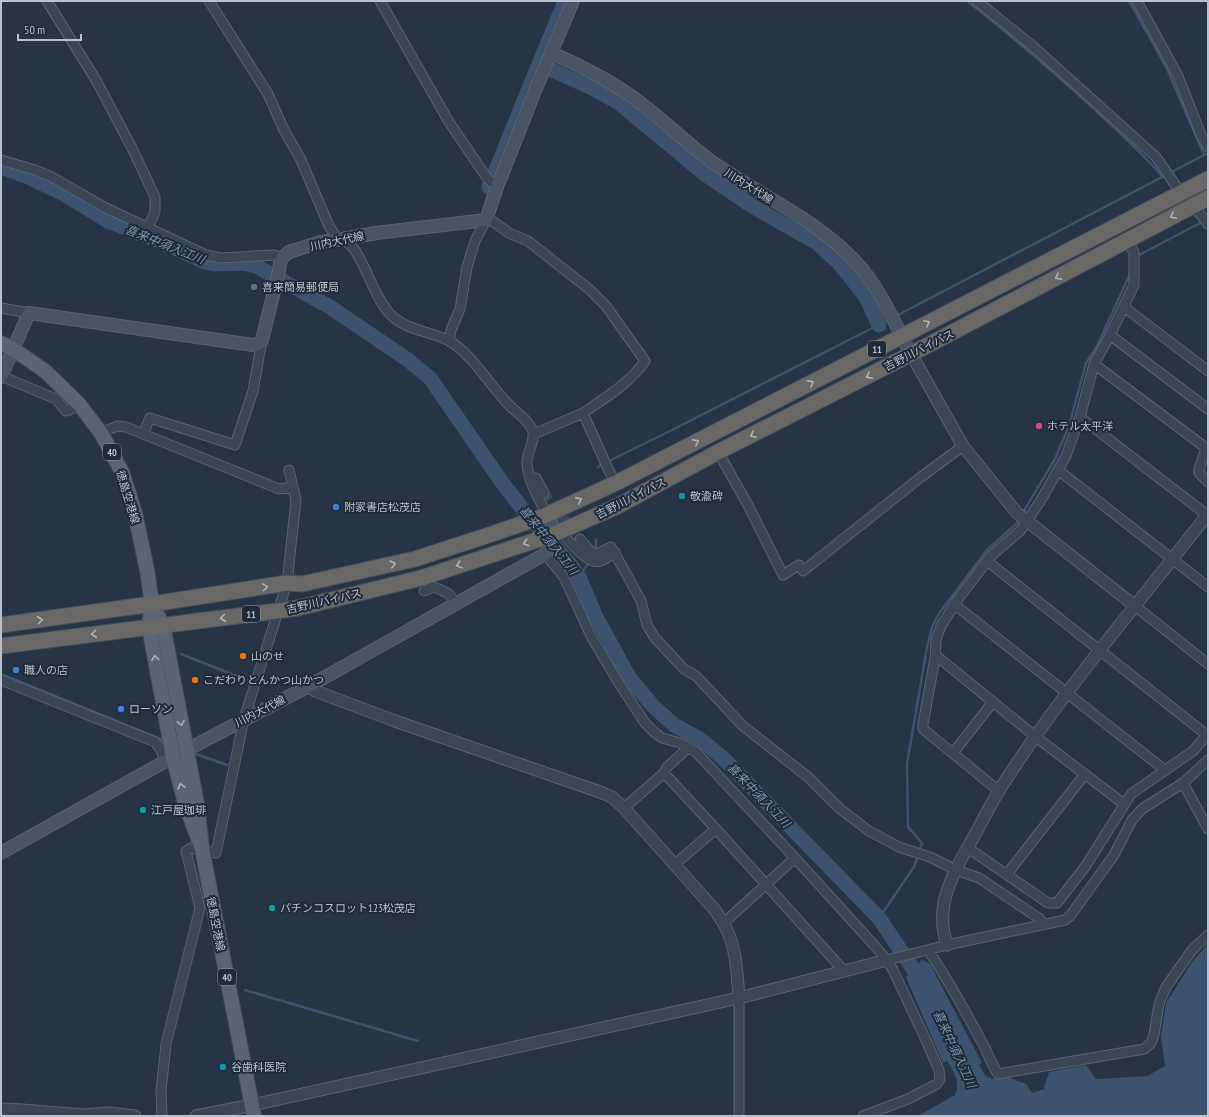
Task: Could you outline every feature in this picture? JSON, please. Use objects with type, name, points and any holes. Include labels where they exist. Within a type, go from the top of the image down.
[{"type":"highway","name":"吉野川バイパス","points":[[1,646],[298,608],[421,578],[496,553],[552,525],[613,477],[1178,188],[1208,179]]},
{"type":"highway","name":"吉野川バイパス","points":[[1,625],[287,583],[302,584],[415,559],[489,536],[552,525],[616,507],[718,452],[1198,211],[1208,198]]},
{"type":"main road","points":[[487,219],[496,186],[573,1]]},
{"type":"main road","name":"川内大代線","points":[[551,53],[581,66],[608,81],[643,105],[682,139],[720,167],[812,224],[831,239],[856,261],[877,290],[911,354]]},
{"type":"main road","name":"川内大代線","points":[[282,258],[289,252],[321,242],[340,240],[376,232],[487,219]]},
{"type":"main road","points":[[1,376],[7,346],[28,313],[253,345],[258,344],[262,340],[282,258]]},
{"type":"main road","name":"徳島空港線","points":[[7,346],[45,371],[79,404],[101,433],[122,472],[135,513],[147,570],[156,626],[186,750],[197,804],[202,850],[253,1111]]},
{"type":"main road","points":[[547,552],[551,544],[552,525]]},
{"type":"main road","name":"川内大代線","points":[[1,853],[186,750],[309,686],[547,552]]},
{"type":"main road","name":"徳島空港線","points":[[156,626],[169,760],[202,850]]},
{"type":"street","points":[[47,1],[96,80],[133,150],[155,197],[155,212],[148,227]]},
{"type":"street","points":[[209,1],[268,94],[283,128],[301,160],[329,226],[340,240],[353,247],[384,305],[392,315],[404,325],[449,341],[461,349],[511,407],[523,417],[532,428],[534,434],[526,462],[535,492],[552,525],[592,557]]},
{"type":"street","points":[[380,1],[449,122],[487,178],[496,186]]},
{"type":"street","points":[[977,1],[1035,48],[1156,157],[1178,188]]},
{"type":"street","points":[[1137,1],[1178,76],[1201,135],[1208,147]]},
{"type":"street","points":[[1,160],[50,176],[104,207],[206,255],[221,258],[274,255],[282,258]]},
{"type":"street","points":[[1198,211],[1208,224]]},
{"type":"street","points":[[449,341],[451,330],[460,310],[467,266],[475,241],[487,219],[509,233],[528,241],[589,289],[606,306],[645,361],[641,367],[614,392],[583,413],[534,434]]},
{"type":"street","points":[[999,791],[923,729],[935,658],[936,640],[941,626],[958,599],[990,556],[1020,531],[1023,517],[1041,500],[1066,456],[1080,417],[1094,364],[1134,285],[1130,246]]},
{"type":"street","points":[[1124,307],[1208,372]]},
{"type":"street","points":[[1,308],[28,313]]},
{"type":"street","points":[[1110,335],[1208,410]]},
{"type":"street","points":[[143,434],[150,418],[235,445],[253,391],[262,340]]},
{"type":"street","points":[[911,354],[963,446],[1023,517],[1208,664]]},
{"type":"street","points":[[1094,364],[1207,444],[1199,473],[1208,482]]},
{"type":"street","points":[[1,376],[56,399],[66,411],[79,404]]},
{"type":"street","points":[[583,413],[613,477]]},
{"type":"street","points":[[947,945],[942,914],[945,896],[956,870],[999,791],[1099,650],[1207,515],[1080,417]]},
{"type":"street","points":[[101,433],[116,426],[126,427],[280,489],[293,488]]},
{"type":"street","points":[[718,452],[748,505],[783,575],[799,565],[803,571],[921,477],[963,446]]},
{"type":"street","points":[[529,453],[536,479],[544,493]]},
{"type":"street","points":[[162,1116],[160,1091],[166,1044],[200,908],[186,851],[191,848],[216,853],[244,719],[287,583],[296,500],[288,470]]},
{"type":"street","points":[[1058,470],[1208,587]]},
{"type":"street","points":[[580,539],[592,557]]},
{"type":"street","points":[[592,557],[611,548],[615,552],[641,601],[647,625],[655,638],[684,669],[696,676],[744,726],[808,777],[839,808],[869,831],[899,847],[979,878],[1040,919],[1043,925]]},
{"type":"street","points":[[547,552],[564,577],[591,636],[617,680],[645,722],[662,738],[680,743],[696,752],[890,959],[893,970],[925,1038],[938,1070],[940,1079],[937,1084],[908,1099],[863,1116]]},
{"type":"street","points":[[968,848],[1048,903],[1057,903],[1085,867],[1131,794],[1193,751],[1208,735],[987,561]]},
{"type":"street","points":[[424,591],[434,587],[451,595],[456,604]]},
{"type":"street","points":[[955,605],[1068,693],[1161,767],[1164,771]]},
{"type":"street","points":[[935,658],[940,658],[1036,737],[1124,804]]},
{"type":"street","points":[[1,680],[155,742],[169,760]]},
{"type":"street","points":[[309,686],[315,691],[395,721],[600,792],[612,797],[624,808],[716,910],[727,929],[737,964],[739,998],[739,1116]]},
{"type":"street","points":[[953,753],[993,702]]},
{"type":"street","points":[[624,808],[664,773],[667,767],[688,748]]},
{"type":"street","points":[[196,1116],[253,1111],[739,998],[947,945],[1065,920],[1070,916],[1114,855],[1132,820],[1142,809],[1183,783],[1208,760]]},
{"type":"street","points":[[664,773],[767,884],[845,972]]},
{"type":"street","points":[[1007,874],[1085,774]]},
{"type":"street","points":[[1183,783],[1208,829]]},
{"type":"street","points":[[675,864],[716,829]]},
{"type":"street","points":[[722,922],[795,858]]},
{"type":"street","points":[[926,951],[941,970],[984,1048],[992,1066],[998,1074],[1144,1049],[1151,1043],[1154,1035],[1159,1004],[1166,987],[1192,950],[1208,935]]},
{"type":"street","points":[[1,1109],[83,1115],[110,1113],[135,1116]]},
{"type":"water","points":[[1208,944],[1208,1116],[918,1116],[955,1095],[957,1091],[957,1082],[954,1073],[947,1061],[943,1063],[906,977],[922,960],[930,964],[982,1063],[979,1065],[985,1075],[992,1079],[1008,1077],[1026,1084],[1032,1093],[1044,1089],[1049,1072],[1086,1065],[1096,1079],[1147,1076],[1165,1066],[1161,1037],[1166,1003],[1192,962]]},
{"type":"waterway","points":[[565,1],[539,64],[594,89],[619,103],[706,175],[752,206],[817,243],[840,264],[866,297],[879,325]]},
{"type":"waterway","points":[[967,1],[1078,94],[1129,141],[1163,177]]},
{"type":"waterway","points":[[1129,1],[1167,69],[1204,155]]},
{"type":"waterway","points":[[489,187],[539,64]]},
{"type":"waterway","points":[[896,316],[1208,153]]},
{"type":"waterway","name":"喜来中須入江川","points":[[1,167],[26,176],[64,194],[108,221],[166,244],[205,262],[216,264],[244,263],[256,266],[330,307],[408,360],[430,378],[501,481],[521,507],[570,564],[579,577],[595,615],[629,677],[653,706],[674,725],[700,739],[723,758],[879,918],[924,985]]},
{"type":"waterway","points":[[1137,259],[1139,255],[1204,221]]},
{"type":"waterway","points":[[1022,514],[1055,459],[1069,426],[1086,363],[1097,346],[1130,274]]},
{"type":"waterway","points":[[607,462],[890,319]]},
{"type":"waterway","points":[[598,467],[602,464]]},
{"type":"waterway","points":[[879,918],[914,867],[922,843],[908,827],[907,764],[927,647],[932,627],[940,612],[987,550],[1020,519]]},
{"type":"waterway","points":[[594,551],[596,547],[596,539]]},
{"type":"waterway","points":[[579,577],[589,562]]},
{"type":"waterway","points":[[181,654],[249,681]]},
{"type":"waterway","points":[[1,674],[163,740]]},
{"type":"waterway","points":[[196,754],[227,765]]},
{"type":"waterway","points":[[245,990],[418,1041]]},
{"type":"tunnel","points":[[544,493],[580,539]]},
{"type":"place","name":"喜来簡易郵便局","points":[[254,287]]},
{"type":"place","name":"ホテル太平洋","points":[[1039,426]]},
{"type":"place","name":"敬渝碑","points":[[682,496]]},
{"type":"place","name":"附家書店松茂店","points":[[336,507]]},
{"type":"place","name":"山のせ","points":[[243,656]]},
{"type":"place","name":"職人の店","points":[[16,670]]},
{"type":"place","name":"こだわりとんかつ山かつ","points":[[195,680]]},
{"type":"place","name":"ローソン","points":[[121,709]]},
{"type":"place","name":"江戸屋珈琲","points":[[143,810]]},
{"type":"place","name":"パチンコスロット123松茂店","points":[[272,908]]},
{"type":"place","name":"谷歯科医院","points":[[223,1067]]}]
